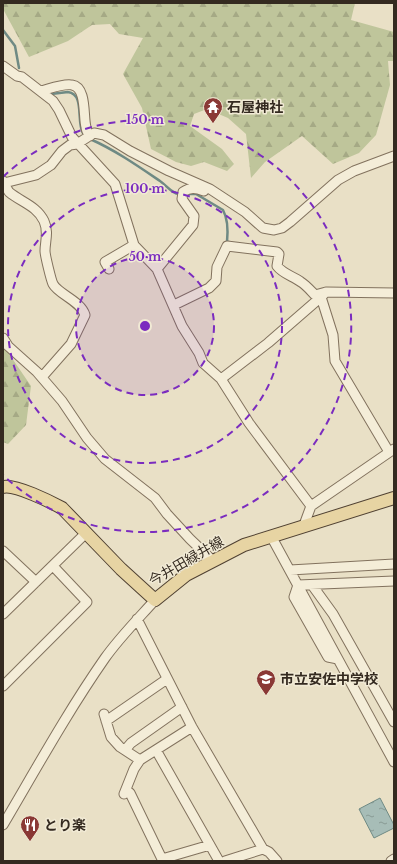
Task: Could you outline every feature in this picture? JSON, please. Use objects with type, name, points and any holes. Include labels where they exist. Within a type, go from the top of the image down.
[{"type":"main road","name":"今井田緑井線","points":[[3,487],[6,486],[20,490],[62,508],[121,569],[155,600],[186,576],[213,560],[244,545],[394,498]]},
{"type":"street","points":[[3,66],[17,76],[22,77],[53,101],[60,110],[72,137],[77,144],[115,184],[134,245],[157,269],[182,326],[199,353],[202,364],[221,379],[249,423],[310,506]]},
{"type":"street","points":[[40,91],[68,84],[77,87],[85,106],[86,129],[90,136]]},
{"type":"street","points":[[42,378],[71,344],[85,315],[84,311],[52,283],[45,253],[47,235],[44,221],[36,210],[9,191],[4,182],[36,176],[51,166],[62,151],[70,145],[77,144],[94,134],[104,135],[169,171],[210,189],[245,212],[264,228],[274,230],[282,228],[338,180],[354,171],[394,156]]},
{"type":"street","points":[[157,269],[193,225],[194,216],[182,199],[183,192],[189,188],[198,189],[228,200]]},
{"type":"street","points":[[109,269],[105,262],[134,245]]},
{"type":"street","points":[[174,305],[209,288],[216,282],[218,275],[217,267],[227,246],[277,252],[279,254],[277,266],[279,269],[302,282],[315,295],[394,294]]},
{"type":"street","points":[[221,379],[268,343],[324,295]]},
{"type":"street","points":[[304,526],[310,506],[392,451],[335,360],[333,334],[324,295]]},
{"type":"street","points":[[3,338],[8,346],[38,372],[62,401],[87,438],[105,459],[155,498],[185,534],[213,560]]},
{"type":"street","points":[[3,614],[86,533]]},
{"type":"street","points":[[270,536],[394,762]]},
{"type":"street","points":[[3,551],[36,582]]},
{"type":"street","points":[[290,570],[394,564]]},
{"type":"street","points":[[3,686],[87,602],[53,566]]},
{"type":"street","points":[[298,585],[394,581]]},
{"type":"street","points":[[312,584],[333,614],[394,722]]},
{"type":"street","points":[[3,825],[73,708],[105,658],[137,619],[155,600]]},
{"type":"street","points":[[137,619],[192,726],[264,849],[277,861]]},
{"type":"street","points":[[140,760],[125,750],[111,737],[105,717],[168,679]]},
{"type":"street","points":[[125,750],[131,743],[182,707]]},
{"type":"street","points":[[192,726],[140,760],[134,769],[125,792],[130,793],[162,859],[210,845]]},
{"type":"street","points":[[156,750],[219,861]]},
{"type":"street","points":[[225,861],[264,849]]},
{"type":"green space","points":[[3,3],[355,3],[351,20],[394,32],[394,61],[388,61],[390,85],[376,135],[359,153],[333,164],[302,136],[265,162],[251,178],[246,134],[228,118],[207,109],[194,114],[190,126],[222,149],[234,164],[227,171],[204,162],[191,166],[176,162],[151,149],[142,108],[123,74],[143,38],[119,34],[110,24],[92,25],[68,41],[29,57],[3,9]]},
{"type":"green space","points":[[3,345],[31,386],[26,425],[8,444],[3,442]]},
{"type":"water","points":[[380,798],[394,825],[394,828],[374,838],[359,809]]},
{"type":"waterway","points":[[3,30],[15,46],[19,68]]},
{"type":"waterway","points":[[51,94],[68,92],[77,98],[83,133]]},
{"type":"waterway","points":[[90,139],[126,158],[172,191],[180,194]]},
{"type":"waterway","points":[[187,194],[196,194],[223,210],[226,217],[228,234],[227,242],[229,242]]},
{"type":"place","name":"石屋神社","points":[[213,124]]},
{"type":"place","name":"市立安佐中学校","points":[[266,696]]},
{"type":"place","name":"とり楽","points":[[30,842]]}]
